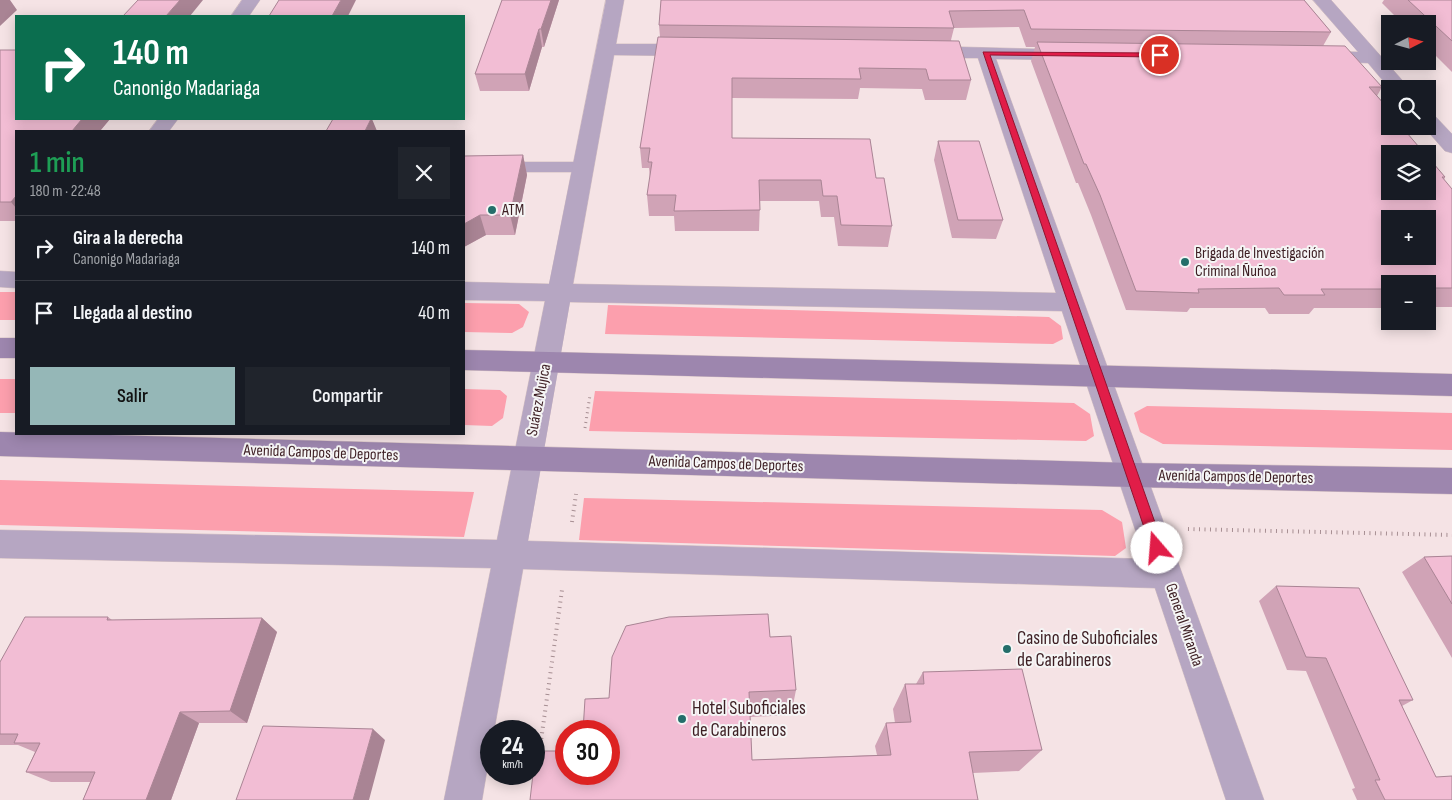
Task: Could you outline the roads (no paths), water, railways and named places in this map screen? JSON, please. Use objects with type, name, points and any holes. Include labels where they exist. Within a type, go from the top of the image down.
[{"type":"main road","points":[[0,348],[15,348]]},
{"type":"main road","points":[[465,360],[1452,385]]},
{"type":"main road","name":"Avenida Campos de Deportes","points":[[0,444],[1132,475],[1452,481]]},
{"type":"street","points":[[241,15],[251,0]]},
{"type":"street","name":"Suárez Mujica","points":[[464,800],[615,0]]},
{"type":"street","points":[[1322,0],[1392,80]]},
{"type":"street","points":[[606,49],[713,50]]},
{"type":"street","points":[[908,52],[1085,54]]},
{"type":"street","name":"General Miranda","points":[[986,53],[1245,800]]},
{"type":"street","points":[[1294,57],[1373,58]]},
{"type":"street","points":[[1436,129],[1452,147]]},
{"type":"street","points":[[0,279],[15,280]]},
{"type":"street","points":[[465,290],[1072,302]]},
{"type":"street","points":[[0,544],[510,555],[1166,574]]},
{"type":"lane","points":[[465,167],[583,167]]},
{"type":"place","name":"ATM","points":[[492,210]]},
{"type":"place","name":"Brigada de Investigación Criminal Ñuñoa","points":[[1185,262]]},
{"type":"place","name":"Casino de Suboficiales de Carabineros","points":[[1007,649]]},
{"type":"place","name":"Hotel Suboficiales de Carabineros","points":[[682,719]]}]
